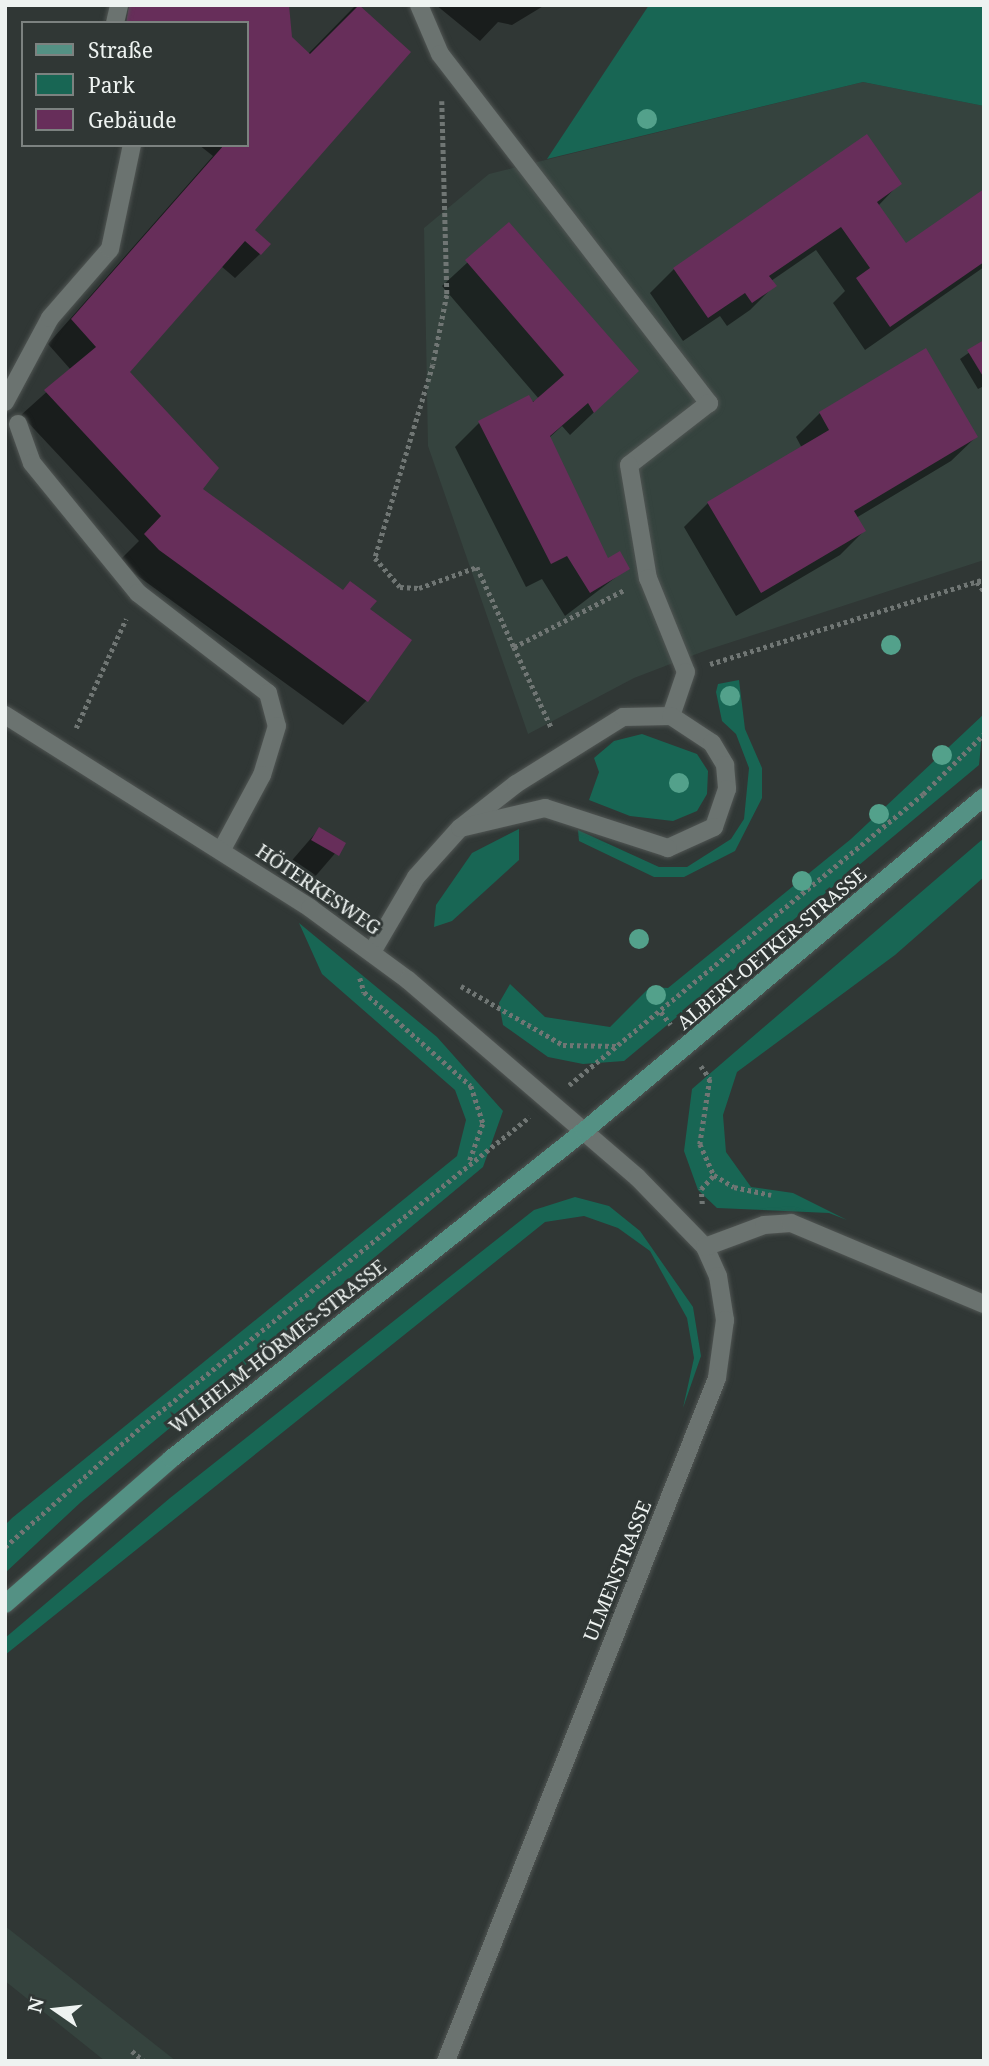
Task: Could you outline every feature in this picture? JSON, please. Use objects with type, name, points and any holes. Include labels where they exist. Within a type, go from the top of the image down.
[{"type":"street","points":[[419,5],[440,54],[709,403],[629,465],[648,578],[686,672],[671,716]]},
{"type":"street","points":[[5,402],[50,318],[110,249],[132,147]]},
{"type":"street","points":[[18,424],[32,463],[138,593],[268,693],[277,726],[262,775],[221,851]]},
{"type":"street","name":"HÖTERKESWEG","points":[[5,715],[221,851],[372,952],[551,1100],[584,1131]]},
{"type":"street","points":[[372,952],[416,877],[460,828],[563,752],[623,717],[671,716],[712,743],[725,765],[723,809],[714,827],[694,841],[646,845],[545,808],[460,828]]},
{"type":"street","name":"ALBERT-OETKER-STRASSE","points":[[584,1131],[984,797]]},
{"type":"street","name":"ULMENSTRASSE","points":[[446,2061],[718,1378],[724,1308],[705,1247],[584,1131]]},
{"type":"street","name":"WILHELM-HÖRMES-STRASSE","points":[[5,1604],[171,1459],[584,1131]]},
{"type":"street","points":[[705,1247],[764,1225],[791,1223],[984,1304]]},
{"type":"path","points":[[440,54],[447,295],[433,365],[375,558],[400,587],[419,588],[477,566],[563,752]]},
{"type":"path","points":[[514,647],[648,578]]},
{"type":"path","points":[[686,672],[984,579]]},
{"type":"path","points":[[977,582],[984,591]]},
{"type":"path","points":[[65,751],[138,593]]},
{"type":"path","points":[[5,1547],[141,1427],[661,1012],[923,794],[984,734]]},
{"type":"path","points":[[372,952],[360,978],[364,992],[453,1067],[480,1104],[480,1140],[461,1171]]},
{"type":"path","points":[[452,981],[563,1045],[618,1045]]},
{"type":"path","points":[[661,1012],[710,1079],[700,1144],[714,1175]]},
{"type":"path","points":[[132,2051],[144,2061]]},
{"type":"shaded area","points":[[863,82],[984,106],[984,560],[707,650],[634,678],[528,734],[428,446],[424,228],[489,174]]},
{"type":"shaded area","points":[[5,1926],[176,2061],[105,2061],[5,1981]]},
{"type":"green space","points":[[649,5],[984,5],[984,106],[863,82],[547,159]]},
{"type":"green space","points":[[739,680],[745,729],[762,768],[762,798],[735,851],[684,877],[654,877],[579,841],[578,830],[659,867],[687,867],[731,839],[744,819],[749,768],[736,734],[722,721],[716,692],[718,684]]},
{"type":"green space","points":[[984,714],[979,765],[624,1061],[583,1064],[548,1057],[503,1025],[499,1003],[510,984],[545,1017],[610,1027],[650,987],[668,988],[851,839]]},
{"type":"green space","points":[[642,734],[697,754],[708,771],[707,794],[697,811],[673,821],[630,816],[589,800],[599,772],[594,758],[614,741]]},
{"type":"green space","points":[[519,829],[519,860],[452,921],[434,927],[436,905],[472,853]]},
{"type":"green space","points":[[984,838],[984,877],[895,955],[737,1072],[723,1115],[726,1152],[751,1187],[793,1193],[847,1220],[829,1213],[717,1208],[698,1190],[684,1151],[692,1089]]},
{"type":"green space","points":[[299,923],[437,1037],[503,1111],[483,1167],[81,1502],[5,1573],[5,1525],[12,1518],[457,1156],[466,1120],[455,1090],[322,974]]},
{"type":"green space","points":[[575,1197],[609,1206],[640,1231],[693,1307],[701,1356],[683,1408],[694,1358],[687,1318],[650,1251],[618,1228],[584,1216],[545,1222],[5,1655],[5,1638],[170,1498],[534,1210]]},
{"type":"building","points":[[129,5],[289,5],[292,37],[310,54],[359,5],[411,52],[255,230],[271,244],[261,255],[245,241],[130,372],[219,468],[203,489],[343,590],[350,581],[377,601],[370,609],[412,640],[368,702],[159,550],[144,534],[161,516],[44,390],[96,347],[71,319],[222,147],[248,147],[248,21],[126,21]]},
{"type":"building","points":[[867,134],[902,184],[877,202],[906,243],[984,189],[984,262],[890,327],[856,278],[870,268],[841,227],[769,276],[777,286],[752,303],[745,293],[708,318],[673,268]]},
{"type":"building","points":[[509,222],[639,371],[594,413],[588,403],[550,436],[608,558],[620,551],[630,569],[590,593],[567,556],[551,564],[478,421],[529,395],[533,402],[564,375],[465,260]]},
{"type":"building","points":[[984,340],[984,378],[967,350]]},
{"type":"building","points":[[926,348],[978,437],[854,511],[866,531],[761,593],[707,502],[829,430],[819,412]]},
{"type":"building","points":[[319,827],[346,843],[339,856],[311,840]]}]
